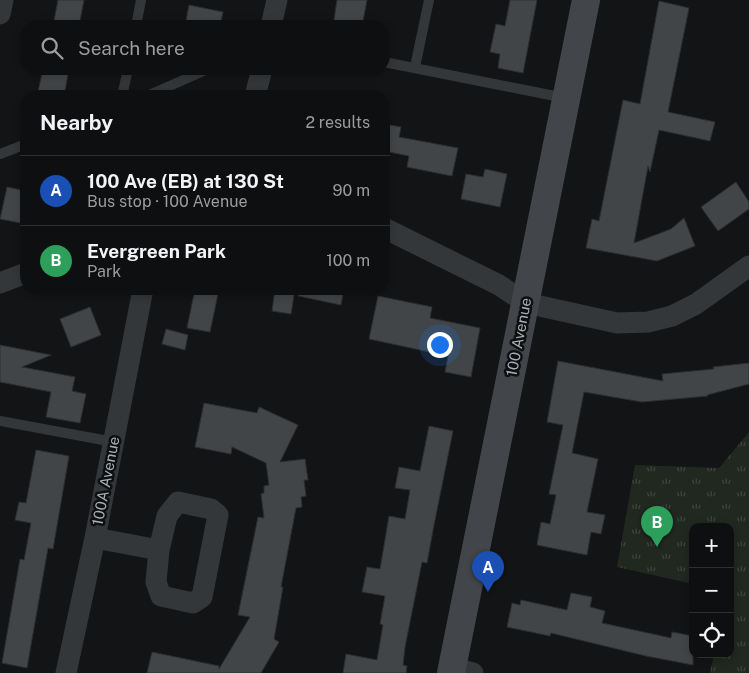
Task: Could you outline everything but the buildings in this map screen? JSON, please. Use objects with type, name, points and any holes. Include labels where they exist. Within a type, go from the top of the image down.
[{"type":"street","points":[[0,14],[3,0]]},
{"type":"street","points":[[272,20],[276,0]]},
{"type":"street","name":"100 Avenue","points":[[459,671],[526,303],[586,0]]},
{"type":"street","points":[[257,90],[260,75]]},
{"type":"street","points":[[390,231],[499,285],[526,303],[617,323],[648,322],[672,316],[696,304],[749,266]]},
{"type":"street","points":[[0,283],[20,275]]},
{"type":"street","name":"100A Avenue","points":[[66,673],[95,538],[142,295]]},
{"type":"street","points":[[178,502],[211,509],[218,516],[202,597],[193,603],[161,596],[156,582],[159,550],[167,516],[178,502]]},
{"type":"street","points":[[95,538],[159,550]]},
{"type":"lane","points":[[137,20],[141,0]]},
{"type":"lane","points":[[415,68],[429,0]]},
{"type":"lane","points":[[390,63],[566,98]]},
{"type":"lane","points":[[123,90],[127,75]]},
{"type":"lane","points":[[161,90],[194,75]]},
{"type":"lane","points":[[0,154],[20,146]]},
{"type":"lane","points":[[0,421],[114,442]]},
{"type":"green space","points":[[749,432],[749,673],[710,673],[713,658],[734,658],[734,523],[689,523],[689,583],[617,567],[635,465],[719,468]]},
{"type":"place","name":"Evergreen Park","points":[[657,547]]},
{"type":"place","name":"100 Ave (EB) at 130 St","points":[[488,592]]}]
